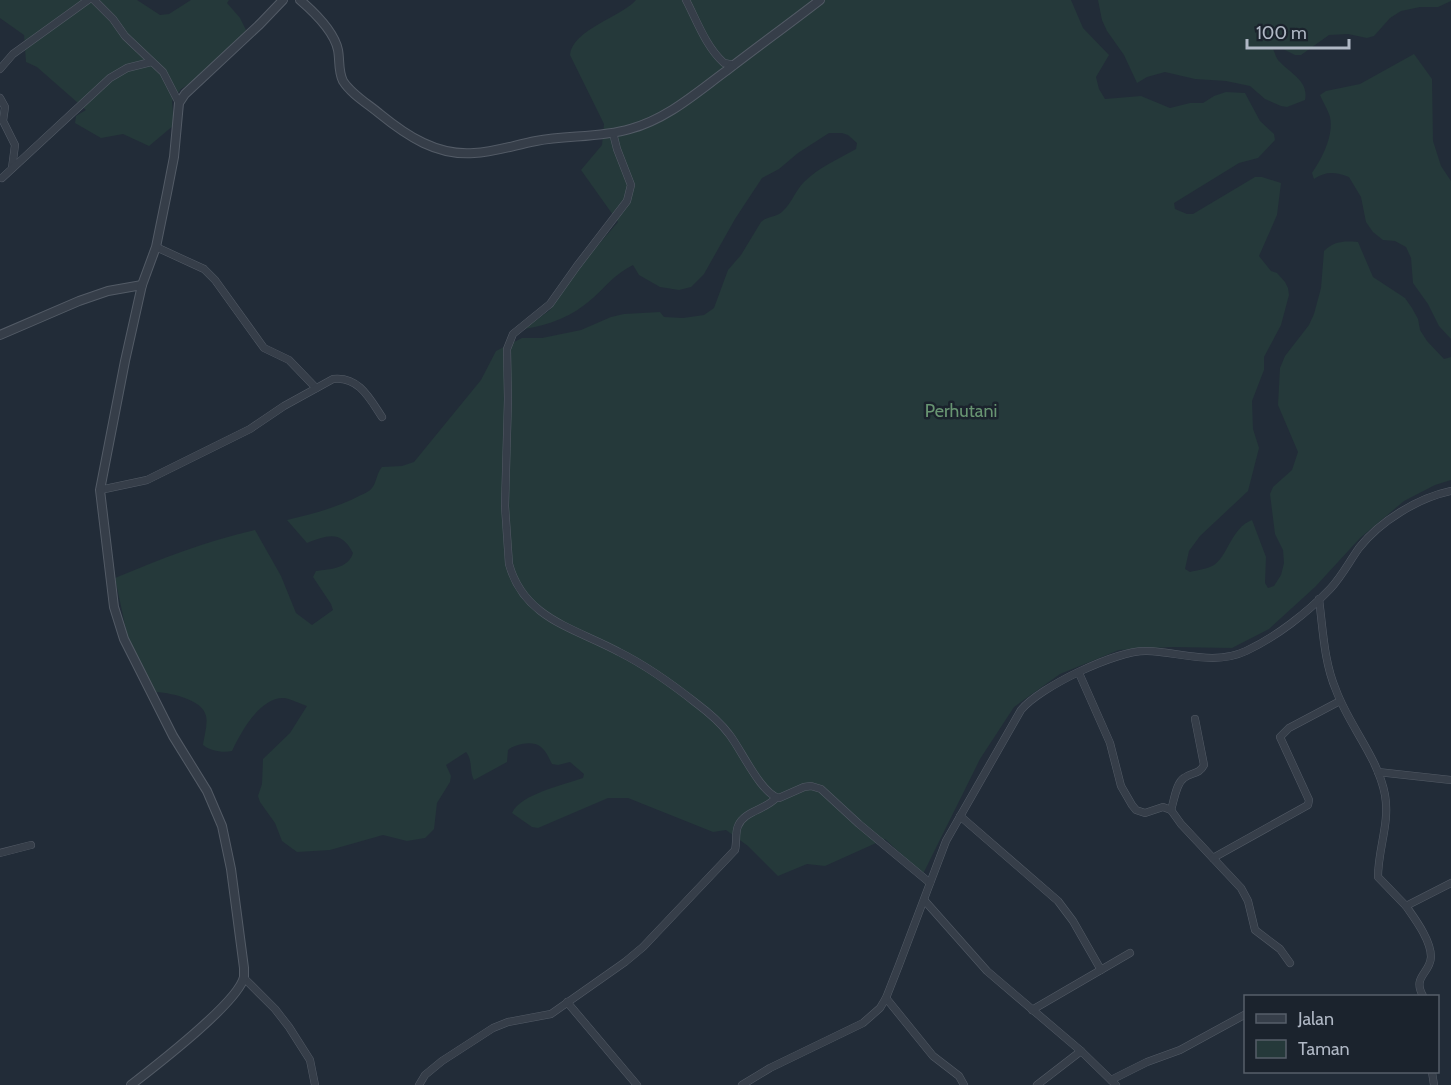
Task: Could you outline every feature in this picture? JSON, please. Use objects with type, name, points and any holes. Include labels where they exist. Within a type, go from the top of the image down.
[{"type":"street","points":[[0,69],[13,54],[88,0]]},
{"type":"street","points":[[94,0],[113,19],[125,36],[164,72],[179,103],[174,157],[156,248],[142,285],[100,490],[114,607],[124,639],[173,736],[207,791],[222,826],[231,869],[244,978],[275,1009],[289,1027],[310,1060],[315,1085]]},
{"type":"street","points":[[179,103],[185,94],[283,0]]},
{"type":"street","points":[[300,0],[319,19],[332,37],[338,52],[339,72],[347,85],[389,122],[433,147],[452,153],[475,153],[548,139],[613,133],[655,120],[684,102],[820,0]]},
{"type":"street","points":[[686,0],[714,52],[724,63],[734,65]]},
{"type":"street","points":[[2,178],[110,78],[127,68],[152,62]]},
{"type":"street","points":[[174,90],[185,94]]},
{"type":"street","points":[[0,98],[5,107],[3,121],[15,145],[12,168]]},
{"type":"street","points":[[613,133],[631,185],[627,201],[550,304],[513,334],[507,349],[508,564],[516,583],[539,612],[651,670],[709,713],[729,734],[751,770],[776,798]]},
{"type":"street","points":[[156,248],[204,269],[215,280],[264,348],[289,360],[316,388]]},
{"type":"street","points":[[0,335],[79,301],[108,291],[142,285]]},
{"type":"street","points":[[100,490],[147,480],[250,429],[316,388],[337,379],[355,384],[365,391],[382,417]]},
{"type":"street","points":[[742,1085],[770,1068],[872,1017],[886,998],[946,841],[1027,702],[1054,683],[1125,653],[1154,651],[1211,659],[1244,652],[1280,630],[1319,600],[1338,580],[1359,548],[1382,526],[1419,502],[1451,491]]},
{"type":"street","points":[[1319,600],[1329,669],[1340,701],[1378,772],[1385,797],[1386,814],[1378,877],[1406,906],[1421,927],[1431,957],[1419,982],[1422,995]]},
{"type":"street","points":[[1079,673],[1110,743],[1120,781],[1132,805],[1136,810],[1145,813],[1163,807],[1171,810],[1245,895],[1255,930],[1280,949],[1290,963]]},
{"type":"street","points":[[1213,858],[1308,805],[1309,800],[1280,737],[1289,728],[1340,701]]},
{"type":"street","points":[[1171,810],[1180,781],[1200,771],[1204,765],[1195,719]]},
{"type":"street","points":[[1378,772],[1451,780]]},
{"type":"street","points":[[419,1085],[425,1076],[442,1061],[493,1028],[508,1022],[547,1016],[643,947],[735,850],[736,830],[741,821],[776,798],[785,797],[804,787],[811,786],[821,789],[930,883]]},
{"type":"street","points":[[960,816],[1058,901],[1074,921],[1101,970]]},
{"type":"street","points":[[0,853],[31,845]]},
{"type":"street","points":[[1406,906],[1451,883]]},
{"type":"street","points":[[924,901],[987,971],[1081,1051],[1114,1083],[1147,1062],[1180,1050],[1244,1015]]},
{"type":"street","points":[[1032,1010],[1130,953]]},
{"type":"street","points":[[131,1085],[209,1021],[244,978]]},
{"type":"street","points":[[886,998],[933,1056],[959,1076],[964,1085]]},
{"type":"street","points":[[567,1002],[637,1085]]},
{"type":"street","points":[[1037,1085],[1081,1051]]},
{"type":"green space","points":[[0,0],[137,0],[160,15],[169,14],[191,0],[229,0],[227,3],[240,18],[247,32],[200,77],[181,89],[172,101],[174,125],[149,146],[123,134],[101,138],[75,123],[76,116],[86,110],[37,67],[26,62],[24,35],[0,18]]},
{"type":"green space","name":"Perhutani","points":[[636,0],[1071,0],[1083,28],[1109,55],[1096,77],[1105,99],[1141,96],[1170,108],[1190,103],[1203,103],[1226,92],[1245,93],[1260,121],[1274,134],[1275,140],[1258,158],[1239,163],[1174,203],[1175,209],[1193,214],[1255,177],[1281,183],[1277,215],[1259,256],[1271,271],[1277,273],[1285,282],[1289,295],[1281,325],[1264,357],[1264,370],[1252,401],[1253,429],[1259,448],[1248,491],[1200,536],[1189,551],[1185,569],[1190,572],[1214,565],[1219,561],[1239,529],[1252,520],[1266,557],[1265,583],[1268,588],[1274,586],[1281,575],[1284,563],[1283,550],[1275,534],[1270,494],[1273,487],[1292,470],[1298,452],[1278,405],[1280,368],[1285,356],[1309,325],[1314,314],[1321,288],[1324,251],[1336,243],[1358,242],[1373,277],[1405,298],[1418,319],[1420,330],[1427,341],[1444,359],[1451,357],[1451,480],[1435,485],[1404,501],[1360,538],[1315,587],[1269,629],[1232,648],[1171,647],[1119,650],[1060,674],[1014,707],[980,759],[923,874],[885,839],[825,866],[807,864],[778,876],[748,846],[726,830],[713,832],[628,798],[608,798],[538,828],[532,827],[512,813],[517,806],[533,795],[583,778],[584,774],[570,762],[552,764],[541,747],[529,743],[508,750],[507,762],[474,780],[470,758],[466,752],[446,765],[451,776],[450,782],[437,803],[434,829],[425,838],[407,841],[383,835],[330,850],[297,852],[282,841],[275,823],[258,796],[262,784],[263,759],[290,733],[307,706],[284,698],[275,699],[259,709],[252,717],[232,751],[217,751],[203,745],[207,723],[206,716],[199,705],[167,693],[153,692],[129,644],[115,578],[201,545],[255,530],[281,576],[296,613],[312,625],[333,610],[313,577],[316,571],[343,565],[353,553],[344,541],[333,536],[307,543],[287,520],[333,507],[366,493],[374,486],[382,467],[402,466],[414,462],[481,380],[496,351],[522,338],[542,338],[581,330],[624,314],[660,312],[664,317],[683,318],[704,315],[714,308],[728,270],[741,255],[761,222],[782,212],[801,186],[816,172],[856,149],[857,143],[848,135],[829,133],[798,153],[779,169],[762,178],[735,219],[704,274],[691,287],[679,290],[660,287],[639,275],[633,265],[569,315],[543,325],[524,329],[550,310],[574,273],[618,222],[581,170],[602,145],[604,124],[570,55],[579,38]]},
{"type":"green space","points":[[1098,0],[1451,1],[1438,7],[1420,7],[1401,11],[1390,18],[1374,36],[1367,38],[1348,34],[1329,35],[1301,55],[1295,55],[1279,47],[1273,49],[1279,61],[1302,83],[1306,93],[1305,100],[1287,107],[1265,99],[1250,86],[1226,81],[1195,79],[1165,72],[1147,77],[1137,83],[1124,55],[1107,31]]},
{"type":"green space","points":[[1414,54],[1432,79],[1433,141],[1441,166],[1451,181],[1451,339],[1439,326],[1428,304],[1413,283],[1411,258],[1406,247],[1395,241],[1383,240],[1373,232],[1366,222],[1361,197],[1349,177],[1331,173],[1314,179],[1312,173],[1329,139],[1331,124],[1320,95],[1326,91],[1360,84]]}]
